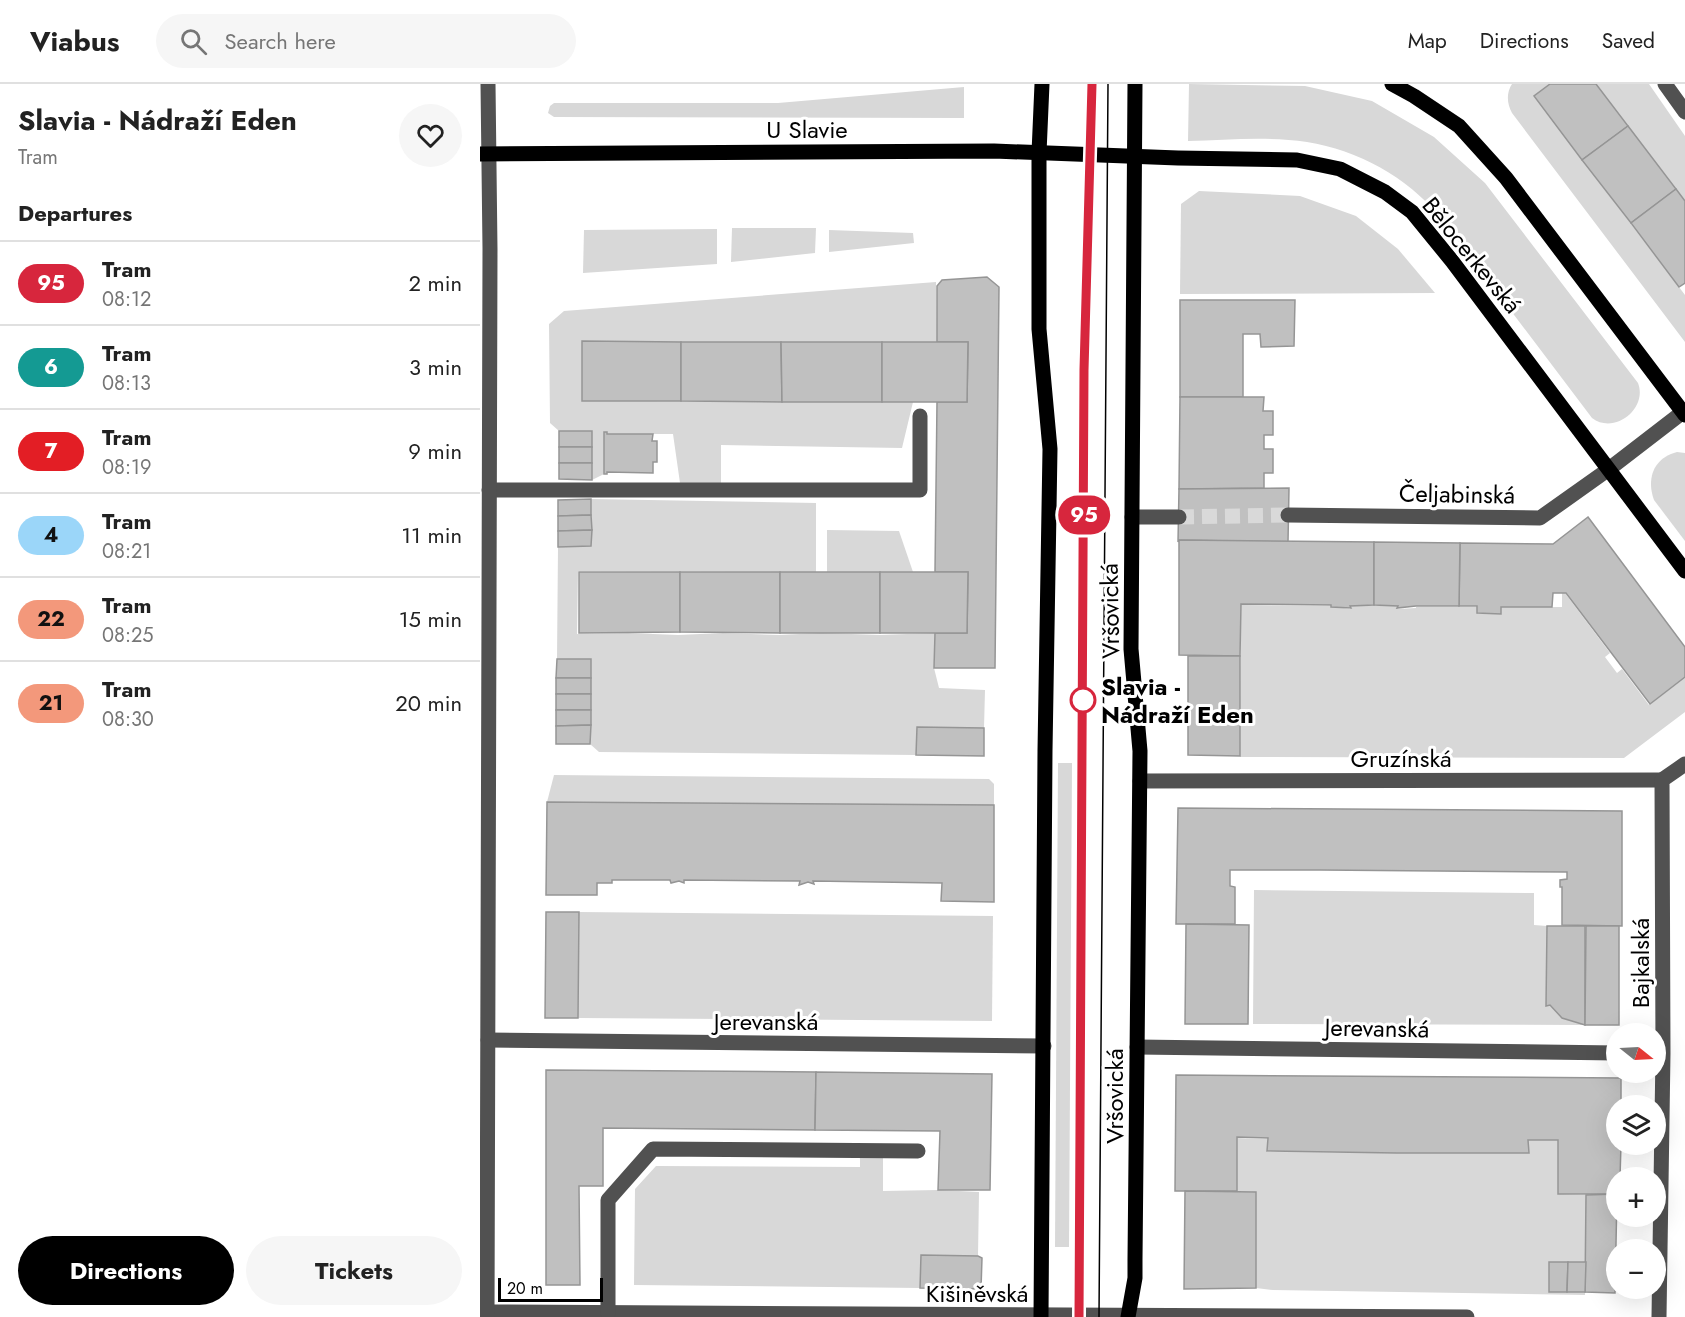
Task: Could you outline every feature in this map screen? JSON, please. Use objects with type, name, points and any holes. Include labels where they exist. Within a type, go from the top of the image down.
[{"type":"main road","points":[[1041,1316],[1045,751],[1050,449],[1039,329],[1039,153],[1042,84]]},
{"type":"main road","name":"Vršovická","points":[[1129,1316],[1135,1278],[1140,781],[1140,751],[1131,649],[1135,84]]},
{"type":"main road","points":[[1392,84],[1459,126],[1506,178],[1684,414]]},
{"type":"main road","name":"U Slavie","points":[[484,154],[924,151],[1135,156]]},
{"type":"main road","name":"Bělocerkevská","points":[[1135,156],[1297,160],[1340,169],[1392,196],[1412,212],[1452,261],[1685,571]]},
{"type":"street","points":[[487,1314],[484,1257],[488,1040],[489,490],[484,154],[488,84]]},
{"type":"street","points":[[1665,84],[1685,111]]},
{"type":"street","points":[[1609,469],[1684,414]]},
{"type":"street","points":[[489,490],[920,490],[920,416]]},
{"type":"street","name":"Čeljabinská","points":[[1288,515],[1540,518],[1609,469]]},
{"type":"street","points":[[1132,517],[1179,517]]},
{"type":"street","points":[[1662,780],[1685,764]]},
{"type":"street","name":"Gruzínská","points":[[1140,781],[1662,780]]},
{"type":"street","name":"Bajkalská","points":[[1660,1023],[1662,780]]},
{"type":"street","name":"Jerevanská","points":[[488,1040],[1044,1046]]},
{"type":"street","name":"Jerevanská","points":[[1137,1047],[1606,1053]]},
{"type":"street","name":"Bajkalská","points":[[1659,1317],[1660,1083]]},
{"type":"street","points":[[608,1313],[608,1200],[653,1149],[918,1151]]},
{"type":"street","name":"Kišiněvská","points":[[487,1314],[1467,1317]]},
{"type":"shaded area","points":[[1189,84],[1305,86],[1372,101],[1434,137],[1485,183],[1638,383],[1640,393],[1634,410],[1627,417],[1610,423],[1592,418],[1440,217],[1397,178],[1345,151],[1307,142],[1262,139],[1188,141]]},
{"type":"shaded area","points":[[1512,84],[1550,84],[1534,96],[1685,295],[1685,342],[1512,113],[1508,98]]},
{"type":"shaded area","points":[[1596,84],[1649,84],[1685,136],[1685,201]]},
{"type":"shaded area","points":[[964,87],[964,118],[554,117],[548,113],[550,106],[554,103],[778,103]]},
{"type":"shaded area","points":[[1199,191],[1300,196],[1356,216],[1398,249],[1435,293],[1180,294],[1181,204]]},
{"type":"shaded area","points":[[732,228],[816,228],[815,253],[731,262]]},
{"type":"shaded area","points":[[717,229],[717,264],[583,273],[584,230]]},
{"type":"shaded area","points":[[829,230],[913,233],[914,243],[829,252]]},
{"type":"shaded area","points":[[936,282],[937,342],[582,342],[582,401],[913,402],[902,448],[721,445],[721,483],[680,483],[673,434],[607,434],[605,432],[604,474],[592,480],[592,431],[559,431],[550,423],[549,324],[564,311]]},
{"type":"shaded area","points":[[1677,452],[1685,453],[1685,541],[1654,500],[1651,484],[1658,464]]},
{"type":"shaded area","points":[[591,499],[816,503],[816,572],[578,571],[577,634],[779,635],[821,633],[880,635],[935,633],[934,668],[939,688],[985,690],[984,728],[917,727],[916,755],[599,752],[590,744],[591,659],[557,659],[558,547],[591,546]]},
{"type":"shaded area","points":[[827,530],[899,531],[913,572],[827,572]]},
{"type":"shaded area","points":[[1562,593],[1565,593],[1610,653],[1605,657],[1617,673],[1622,669],[1649,705],[1685,678],[1685,712],[1624,758],[1240,757],[1241,605],[1330,606],[1350,609],[1350,606],[1397,606],[1398,609],[1477,607],[1478,614],[1501,614],[1501,607],[1562,607]]},
{"type":"shaded area","points":[[1058,763],[1072,763],[1069,1247],[1055,1247]]},
{"type":"shaded area","points":[[554,775],[989,779],[994,784],[994,805],[547,802]]},
{"type":"shaded area","points":[[1254,890],[1534,893],[1534,925],[1547,926],[1546,1005],[1550,1005],[1562,1018],[1585,1025],[1253,1024]]},
{"type":"shaded area","points":[[579,912],[993,916],[992,1021],[578,1018]]},
{"type":"shaded area","points":[[1236,1138],[1267,1139],[1267,1152],[1529,1153],[1528,1140],[1558,1140],[1558,1194],[1586,1195],[1586,1262],[1549,1262],[1549,1292],[1585,1292],[1585,1295],[1256,1288],[1256,1192],[1237,1191]]},
{"type":"shaded area","points":[[860,1154],[883,1154],[883,1191],[979,1192],[978,1256],[920,1288],[634,1285],[635,1189],[656,1166],[860,1167]]},
{"type":"building","points":[[1550,84],[1596,84],[1628,126],[1582,160],[1534,96]]},
{"type":"building","points":[[1628,126],[1676,189],[1631,223],[1582,160]]},
{"type":"building","points":[[1676,189],[1685,201],[1685,283],[1679,287],[1631,223]]},
{"type":"building","points":[[987,277],[999,287],[995,668],[934,668],[935,633],[967,633],[968,572],[935,572],[937,402],[967,402],[968,342],[937,342],[937,286],[942,280]]},
{"type":"building","points":[[1180,300],[1295,300],[1294,346],[1261,347],[1260,334],[1243,334],[1243,397],[1180,397]]},
{"type":"building","points":[[582,341],[681,342],[681,401],[582,401]]},
{"type":"building","points":[[681,342],[781,342],[782,402],[681,401]]},
{"type":"building","points":[[781,342],[882,342],[882,402],[782,402]]},
{"type":"building","points":[[882,342],[968,342],[967,402],[882,402]]},
{"type":"building","points":[[1180,397],[1264,397],[1263,411],[1273,411],[1273,435],[1264,435],[1264,449],[1273,449],[1273,473],[1264,473],[1264,488],[1179,489]]},
{"type":"building","points":[[559,431],[592,431],[592,447],[559,447]]},
{"type":"building","points":[[604,432],[607,434],[653,434],[652,441],[657,441],[657,462],[653,462],[653,473],[607,472],[604,474]]},
{"type":"building","points":[[559,447],[592,447],[592,463],[559,463]]},
{"type":"building","points":[[559,463],[592,463],[592,480],[559,479]]},
{"type":"building","points":[[1289,488],[1288,542],[1179,540],[1178,542],[1179,489]]},
{"type":"building","points":[[591,499],[591,515],[558,516],[558,500]]},
{"type":"building","points":[[591,515],[592,530],[558,531],[558,516]]},
{"type":"building","points":[[1588,517],[1685,647],[1685,677],[1650,704],[1566,593],[1553,593],[1552,607],[1501,607],[1501,614],[1477,613],[1477,606],[1459,606],[1460,543],[1553,544]]},
{"type":"building","points":[[592,530],[591,546],[558,547],[558,531]]},
{"type":"building","points":[[1179,540],[1374,542],[1374,605],[1350,606],[1351,608],[1331,607],[1331,605],[1241,604],[1240,656],[1179,655]]},
{"type":"building","points":[[1374,542],[1460,543],[1459,606],[1397,608],[1398,606],[1374,605]]},
{"type":"building","points":[[579,572],[680,572],[680,632],[579,633]]},
{"type":"building","points":[[680,572],[780,572],[780,633],[680,632]]},
{"type":"building","points":[[780,572],[880,572],[880,633],[780,633]]},
{"type":"building","points":[[880,572],[968,572],[967,633],[880,633]]},
{"type":"building","points":[[1188,656],[1240,656],[1240,756],[1188,755]]},
{"type":"building","points":[[557,659],[591,659],[591,678],[556,678]]},
{"type":"building","points":[[556,678],[591,678],[591,694],[556,694]]},
{"type":"building","points":[[556,694],[591,694],[591,710],[556,710]]},
{"type":"building","points":[[556,710],[591,710],[591,725],[556,726]]},
{"type":"building","points":[[591,725],[590,744],[556,744],[556,726]]},
{"type":"building","points":[[917,727],[984,728],[984,756],[916,755]]},
{"type":"building","points":[[547,802],[994,805],[994,902],[941,901],[942,883],[813,881],[814,884],[808,882],[799,885],[800,881],[684,880],[684,883],[679,881],[671,883],[670,880],[612,880],[612,883],[597,883],[597,895],[546,895]]},
{"type":"building","points":[[1178,808],[1622,811],[1622,926],[1562,925],[1560,880],[1567,879],[1567,872],[1320,870],[1230,870],[1230,886],[1235,887],[1235,924],[1176,924]]},
{"type":"building","points":[[546,912],[579,912],[578,1018],[545,1018]]},
{"type":"building","points":[[1186,924],[1249,925],[1248,1024],[1185,1024]]},
{"type":"building","points":[[1547,926],[1585,926],[1585,1025],[1562,1018],[1550,1005],[1546,1006]]},
{"type":"building","points":[[1586,926],[1619,926],[1619,1023],[1585,1025]]},
{"type":"building","points":[[546,1070],[816,1072],[815,1130],[603,1128],[603,1186],[579,1186],[580,1285],[546,1285]]},
{"type":"building","points":[[816,1072],[992,1074],[990,1190],[938,1190],[940,1131],[815,1130]]},
{"type":"building","points":[[1176,1075],[1606,1078],[1606,1083],[1621,1083],[1621,1095],[1606,1095],[1606,1155],[1621,1155],[1620,1167],[1606,1167],[1606,1194],[1558,1194],[1558,1140],[1528,1140],[1529,1153],[1397,1153],[1267,1151],[1268,1138],[1237,1137],[1237,1191],[1175,1191]]},
{"type":"building","points":[[1185,1191],[1256,1192],[1256,1288],[1184,1289]]},
{"type":"building","points":[[1606,1194],[1606,1227],[1616,1227],[1616,1239],[1606,1239],[1606,1293],[1585,1292],[1586,1195]]},
{"type":"building","points":[[921,1255],[978,1256],[982,1258],[981,1289],[920,1288]]},
{"type":"building","points":[[1549,1262],[1568,1262],[1567,1292],[1549,1292]]},
{"type":"building","points":[[1568,1262],[1586,1262],[1585,1292],[1567,1292]]},
{"type":"tunnel","points":[[1179,517],[1288,515]]},
{"type":"tram line","points":[[1079,1317],[1084,370],[1092,84]]},
{"type":"tram line","name":"95","points":[[1079,1317],[1084,370],[1092,84]]},
{"type":"tram line","points":[[1099,1317],[1108,84]]},
{"type":"place","name":"Slavia - Nádraží Eden","points":[[1083,700]]}]
